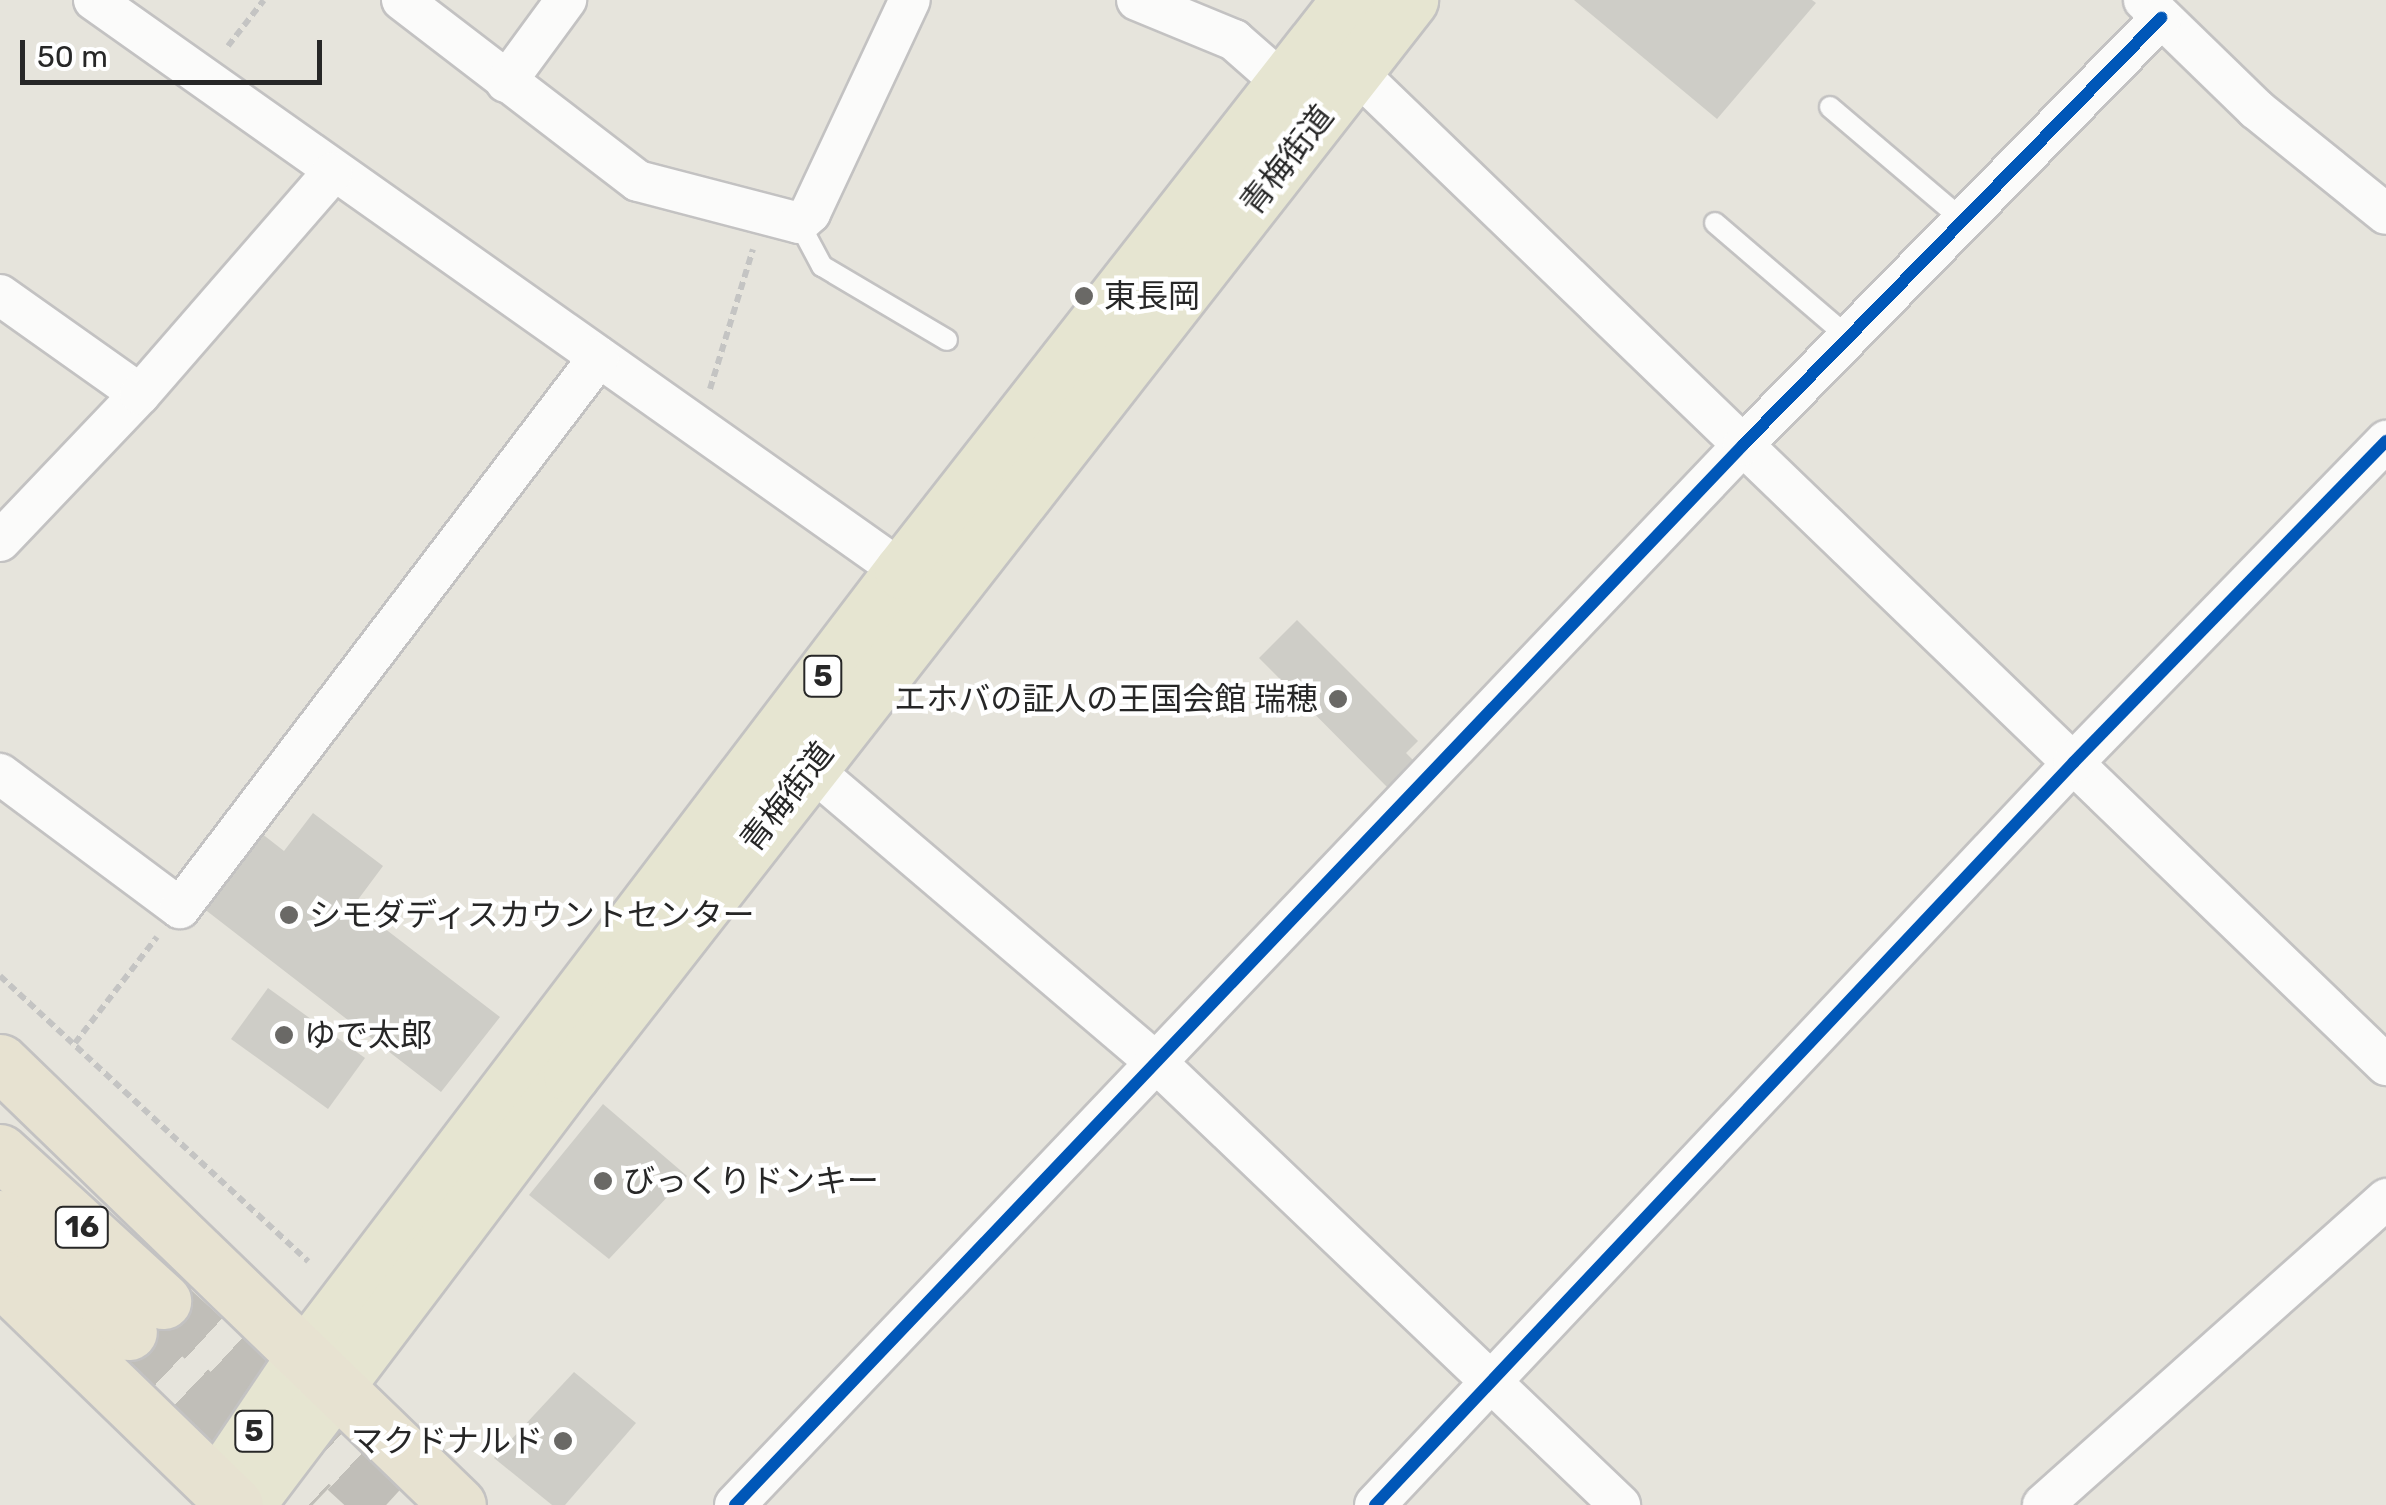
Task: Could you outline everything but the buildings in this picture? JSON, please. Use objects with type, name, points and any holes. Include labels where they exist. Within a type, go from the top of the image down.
[{"type":"highway","points":[[0,1062],[458,1505]]},
{"type":"highway","name":"16","points":[[0,1152],[146,1317],[0,1218]]},
{"type":"highway","points":[[0,1277],[225,1500]]},
{"type":"main road","name":"青梅街道","points":[[225,1500],[902,571],[1349,0]]},
{"type":"main road","name":"青梅街道","points":[[319,1370],[810,768],[1410,0]]},
{"type":"street","points":[[94,0],[332,172],[902,571]]},
{"type":"street","points":[[402,0],[638,182],[799,223],[810,213],[910,0]]},
{"type":"street","points":[[506,82],[566,0]]},
{"type":"street","points":[[1155,2],[1234,40],[1284,83]]},
{"type":"street","points":[[735,1505],[1743,445],[1963,220],[2152,9],[2256,109],[2386,214]]},
{"type":"street","points":[[1356,72],[2386,1065]]},
{"type":"street","points":[[0,542],[140,394],[332,172]]},
{"type":"street","points":[[0,295],[140,394]]},
{"type":"street","points":[[0,774],[180,908],[599,358]]},
{"type":"street","points":[[1375,1505],[2074,762],[2386,441]]},
{"type":"street","points":[[810,768],[1158,1064],[1620,1505]]},
{"type":"street","points":[[2043,1505],[2386,1199]]},
{"type":"lane","points":[[1830,107],[1963,220]]},
{"type":"lane","points":[[799,223],[822,266],[948,340]]},
{"type":"lane","points":[[1714,223],[1848,337]]},
{"type":"path","points":[[203,79],[264,0]]},
{"type":"path","points":[[704,408],[754,249],[737,244]]},
{"type":"path","points":[[75,1043],[180,908]]},
{"type":"path","points":[[0,976],[308,1261]]},
{"type":"tunnel","points":[[163,1301],[386,1505]]},
{"type":"tunnel","points":[[129,1332],[312,1505]]},
{"type":"cycle path","points":[[735,1505],[1743,445],[2161,18]]},
{"type":"cycle path","points":[[1375,1505],[2074,762],[2386,441]]},
{"type":"place","name":"東長岡","points":[[1084,296]]},
{"type":"place","name":"エホバの証人の王国会館 瑞穂","points":[[1338,699]]},
{"type":"place","name":"シモダディスカウントセンター","points":[[289,915]]},
{"type":"place","name":"ゆで太郎","points":[[284,1035]]},
{"type":"place","name":"びっくりドンキー","points":[[603,1181]]},
{"type":"place","name":"マクドナルド","points":[[563,1441]]}]
